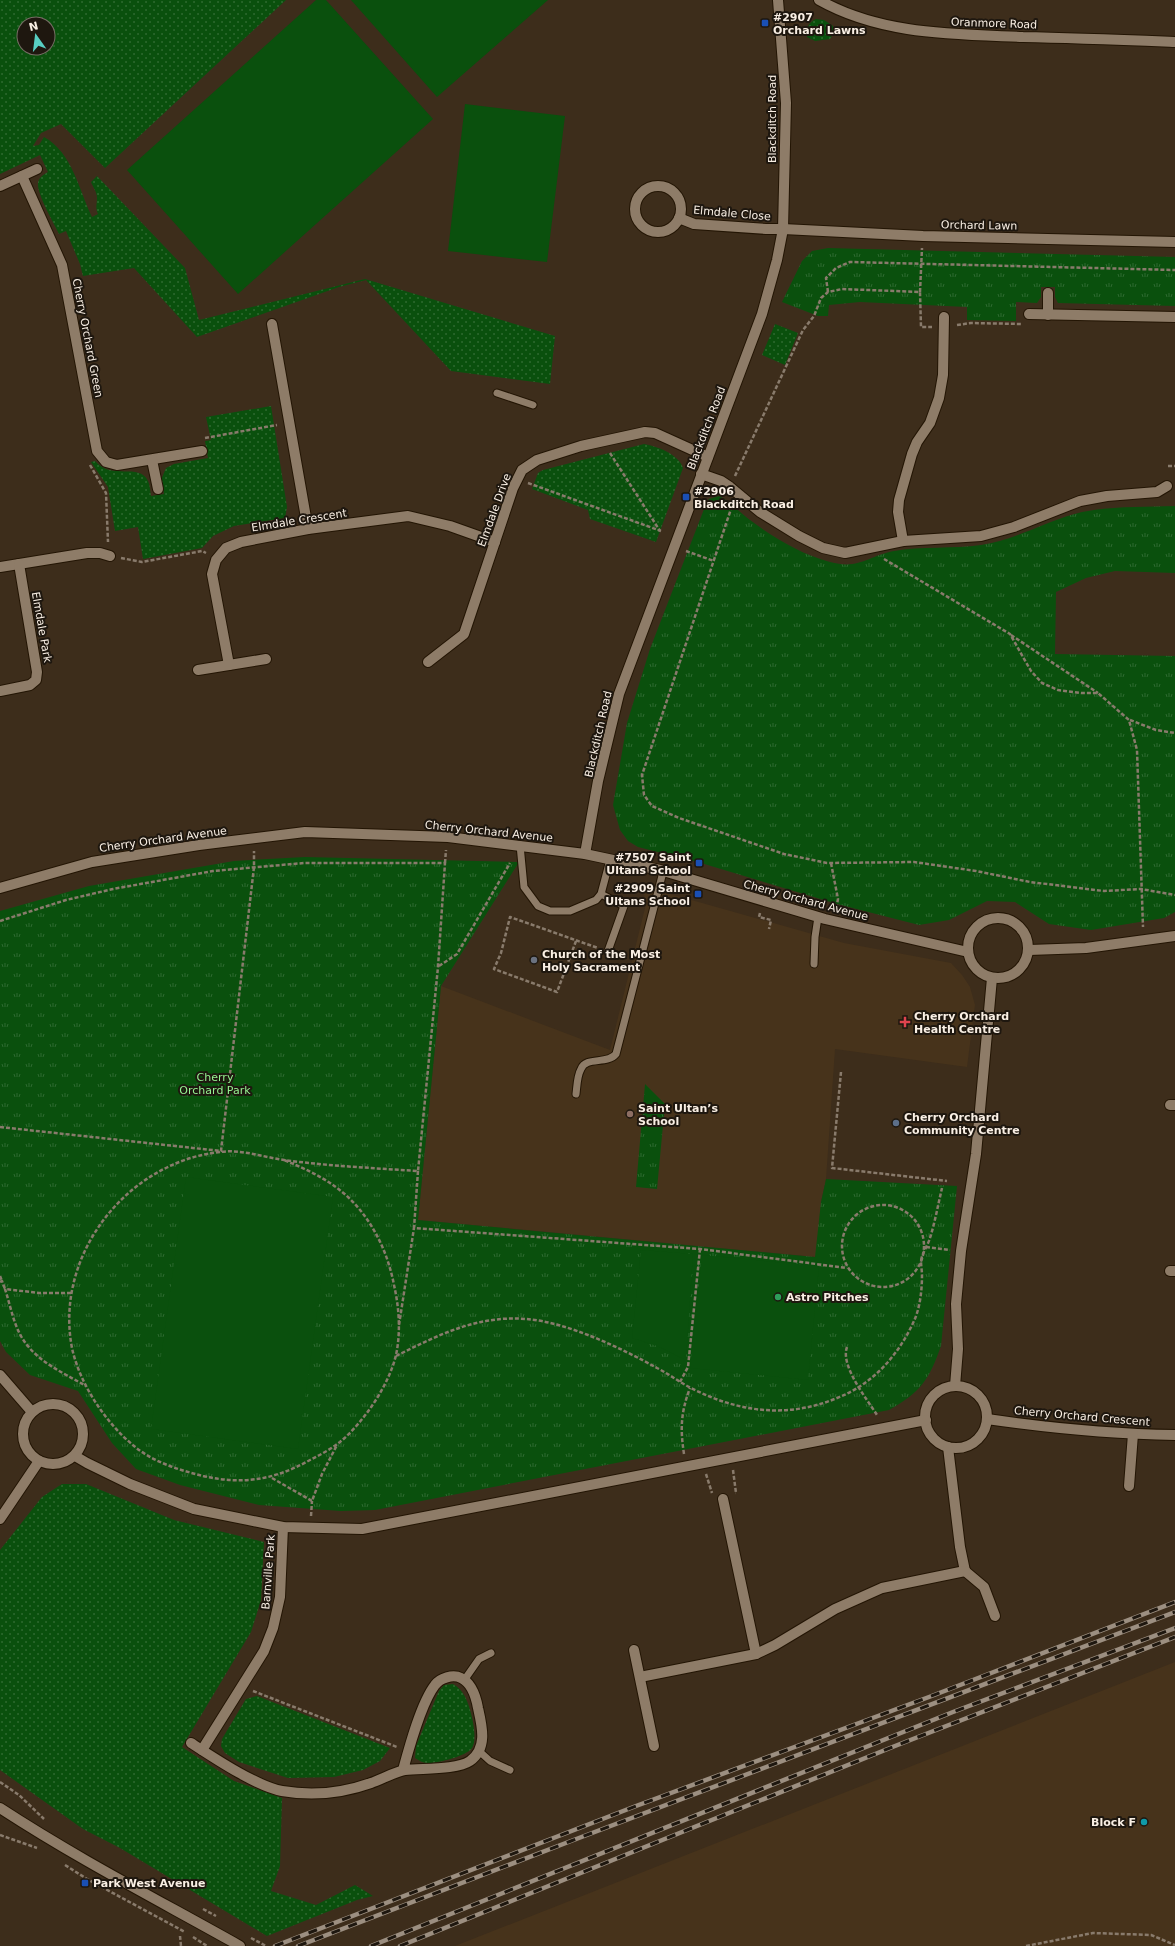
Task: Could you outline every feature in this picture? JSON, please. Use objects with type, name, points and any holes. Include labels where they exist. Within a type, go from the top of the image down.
[{"type":"street","name":"Blackditch Road","points":[[585,854],[598,782],[619,694],[673,547],[762,314],[777,260],[784,228],[786,103],[778,0]]},
{"type":"street","name":"Oranmore Road","points":[[819,0],[840,12],[884,26],[931,32],[1175,42]]},
{"type":"street","points":[[0,186],[37,169]]},
{"type":"street","name":"Cherry Orchard Green","points":[[22,176],[62,265],[97,451]]},
{"type":"street","name":"Elmdale Close","points":[[665,187],[677,196],[680,203],[679,218],[669,230],[654,232],[647,230],[641,226],[634,212],[638,197],[649,188],[665,187]]},
{"type":"street","name":"Elmdale Close","points":[[679,218],[694,224],[766,229],[784,228]]},
{"type":"street","name":"Orchard Lawn","points":[[784,228],[923,236],[1175,242]]},
{"type":"street","points":[[1048,292],[1048,315]]},
{"type":"street","points":[[1029,320],[1048,315],[1175,317]]},
{"type":"street","points":[[903,541],[898,512],[899,500],[912,454],[917,442],[930,423],[939,398],[943,375],[944,322]]},
{"type":"street","points":[[272,324],[308,529]]},
{"type":"street","name":"Elmdale Drive","points":[[428,662],[464,634],[516,479],[522,470],[537,460],[602,441],[636,433],[654,433],[708,457]]},
{"type":"street","points":[[97,451],[106,462],[116,465],[202,451]]},
{"type":"street","points":[[152,460],[158,489]]},
{"type":"street","points":[[702,474],[721,481],[781,527],[823,548],[845,553],[903,541],[981,536],[1014,528],[1080,501],[1107,496],[1157,492],[1167,486]]},
{"type":"street","name":"Elmdale Crescent","points":[[216,560],[226,548],[241,542],[308,529],[408,516],[443,524],[495,542]]},
{"type":"street","points":[[0,567],[87,553],[100,553],[110,556]]},
{"type":"street","points":[[216,560],[212,574],[229,665]]},
{"type":"street","name":"Elmdale Park","points":[[0,691],[30,685],[36,680],[37,672],[19,564]]},
{"type":"street","points":[[198,670],[266,659]]},
{"type":"street","name":"Cherry Orchard Avenue","points":[[0,888],[92,862],[199,845],[305,832],[448,837],[585,854],[663,872],[818,917],[968,952]]},
{"type":"street","points":[[991,918],[1004,918],[1014,922],[1023,930],[1028,943],[1028,950],[1022,966],[1015,973],[1006,977],[992,978],[980,973],[972,964],[968,952],[970,936],[979,923],[991,918]]},
{"type":"street","points":[[1028,950],[1086,948],[1175,936]]},
{"type":"street","points":[[955,1386],[958,1349],[956,1304],[961,1251],[976,1154],[992,978]]},
{"type":"street","points":[[0,1375],[32,1412]]},
{"type":"street","points":[[955,1386],[965,1388],[978,1396],[986,1409],[987,1419],[985,1428],[974,1442],[957,1448],[948,1447],[933,1437],[928,1429],[926,1420],[926,1410],[930,1401],[945,1388],[955,1386]]},
{"type":"street","points":[[51,1404],[61,1405],[71,1409],[78,1416],[83,1426],[84,1437],[81,1447],[75,1456],[58,1464],[48,1464],[39,1461],[31,1455],[26,1448],[23,1438],[23,1429],[26,1420],[32,1412],[40,1406],[51,1404]]},
{"type":"street","name":"Cherry Orchard Crescent","points":[[987,1419],[1057,1428],[1133,1434],[1175,1435]]},
{"type":"street","name":"Barnville Park","points":[[202,1750],[264,1651],[278,1614],[284,1527],[362,1528],[926,1420]]},
{"type":"street","points":[[1129,1486],[1133,1434]]},
{"type":"street","points":[[948,1447],[960,1547],[966,1571],[984,1587],[995,1616]]},
{"type":"street","points":[[75,1456],[86,1463],[130,1484],[194,1509],[284,1527]]},
{"type":"street","points":[[0,1519],[39,1461]]},
{"type":"street","points":[[723,1499],[756,1654]]},
{"type":"street","points":[[640,1677],[756,1654],[775,1646],[835,1609],[882,1588],[966,1571]]},
{"type":"street","points":[[634,1650],[654,1746]]},
{"type":"street","points":[[191,1743],[252,1779],[280,1791],[310,1794],[333,1792],[365,1785],[403,1770],[448,1767],[470,1761],[481,1748],[483,1730],[476,1698],[465,1679],[457,1676],[449,1676],[435,1684],[430,1693],[408,1752],[403,1770]]},
{"type":"street","points":[[0,1808],[47,1839],[240,1946]]},
{"type":"lane","points":[[497,393],[533,405]]},
{"type":"lane","points":[[520,845],[524,886],[538,906],[550,911],[570,911],[596,900],[601,894],[610,860]]},
{"type":"lane","points":[[576,1094],[582,1066],[586,1063],[610,1060],[616,1054],[663,872]]},
{"type":"lane","points":[[601,894],[624,906],[608,951]]},
{"type":"lane","points":[[814,964],[818,917]]},
{"type":"lane","points":[[465,1679],[479,1659],[491,1653]]},
{"type":"lane","points":[[479,1751],[490,1761],[510,1770]]},
{"type":"path","points":[[923,236],[920,292],[921,327],[944,322],[971,323],[1029,320]]},
{"type":"path","points":[[828,292],[826,278],[836,268],[850,262],[1175,270]]},
{"type":"path","points":[[920,292],[842,289],[828,292],[821,298],[814,316],[803,330],[734,477],[741,484],[736,493],[642,775],[644,795],[652,806],[679,818],[784,854],[831,863],[914,862],[976,871],[1030,882],[1104,891],[1142,889],[1175,895]]},
{"type":"path","points":[[201,439],[289,423]]},
{"type":"path","points":[[516,479],[661,531],[602,441]]},
{"type":"path","points":[[97,451],[89,464],[106,493],[110,556],[142,562],[202,551],[216,560]]},
{"type":"path","points":[[1168,466],[1175,466]]},
{"type":"path","points":[[673,547],[714,561]]},
{"type":"path","points":[[872,547],[885,559],[1010,634],[1098,693],[1130,720],[1156,730],[1175,733]]},
{"type":"path","points":[[1010,634],[1030,671],[1042,683],[1058,690],[1081,693],[1098,693]]},
{"type":"path","points":[[1130,720],[1137,750],[1143,941]]},
{"type":"path","points":[[221,1152],[254,867],[254,838]]},
{"type":"path","points":[[438,967],[456,954],[520,845]]},
{"type":"path","points":[[0,921],[66,900],[113,889],[213,870],[311,863],[445,863],[438,967],[418,1171],[414,1228],[398,1333],[396,1356],[383,1387],[369,1411],[338,1444],[322,1474],[312,1500],[271,1478]]},
{"type":"path","points":[[831,863],[838,899],[834,921]]},
{"type":"path","points":[[576,940],[557,992],[494,969],[501,953],[510,917],[608,951]]},
{"type":"path","points":[[841,1072],[832,1168],[947,1181]]},
{"type":"path","points":[[0,1127],[221,1152],[256,1154],[284,1160],[418,1171]]},
{"type":"path","points":[[221,1152],[192,1158],[167,1167],[146,1178],[126,1194],[109,1211],[94,1231],[85,1251],[71,1293],[70,1334],[72,1349],[78,1368],[87,1386],[121,1435],[139,1450],[158,1461],[185,1471],[214,1478],[239,1481],[271,1478],[294,1469],[338,1444]]},
{"type":"path","points":[[284,1160],[319,1175],[350,1199],[374,1229],[390,1264],[398,1302],[398,1333]]},
{"type":"path","points":[[396,1356],[464,1325],[491,1319],[525,1318],[552,1322],[587,1335],[656,1367],[690,1388],[746,1409],[796,1410],[823,1404],[860,1387],[890,1361],[904,1340],[915,1319],[920,1297],[921,1260],[924,1246],[921,1232],[914,1220],[906,1212],[886,1205],[875,1206],[855,1215],[845,1229],[842,1239],[842,1251],[847,1268],[862,1282],[874,1286],[894,1286],[910,1277],[921,1260],[930,1239],[942,1188]]},
{"type":"path","points":[[414,1228],[700,1249],[847,1268]]},
{"type":"path","points":[[926,1247],[961,1251]]},
{"type":"path","points":[[680,1382],[688,1367],[700,1249]]},
{"type":"path","points":[[0,1276],[14,1321],[20,1335],[30,1349],[55,1368],[87,1386]]},
{"type":"path","points":[[5,1289],[39,1293],[71,1293]]},
{"type":"path","points":[[847,1347],[845,1358],[849,1370],[877,1415]]},
{"type":"path","points":[[686,1466],[680,1432],[684,1405],[690,1388]]},
{"type":"path","points":[[703,1463],[713,1496],[723,1499],[736,1493],[731,1457]]},
{"type":"path","points":[[241,1686],[408,1752]]},
{"type":"path","points":[[0,1782],[19,1795]]},
{"type":"path","points":[[0,1835],[39,1849]]},
{"type":"path","points":[[63,1864],[87,1879],[194,1937],[207,1946]]},
{"type":"path","points":[[1026,1946],[1093,1933],[1151,1935],[1175,1945]]},
{"type":"path","points":[[180,1936],[181,1946]]},
{"type":"shaded area","name":"Saint Ultan’s School","points":[[642,886],[844,943],[951,963],[970,987],[975,1005],[967,1067],[835,1049],[826,1179],[821,1202],[816,1257],[418,1220],[441,986],[610,1050],[646,904]]},
{"type":"shaded area","points":[[1175,1662],[1175,1946],[455,1946],[803,1809]]},
{"type":"green space","points":[[0,0],[286,0],[105,168],[61,124],[41,133],[33,146],[39,145],[44,137],[54,144],[61,152],[74,172],[92,217],[98,214],[96,208],[97,196],[91,182],[97,176],[185,268],[199,320],[365,279],[555,336],[550,384],[451,371],[366,280],[339,287],[197,337],[134,268],[83,276],[80,264],[66,231],[59,234],[40,194],[38,188],[39,179],[48,172],[40,155],[0,174]]},
{"type":"green space","points":[[316,0],[326,0],[433,119],[238,294],[127,170]]},
{"type":"green space","points":[[351,0],[548,0],[437,97]]},
{"type":"green space","points":[[816,19],[824,20],[833,26],[834,32],[830,39],[815,41],[807,37],[808,26]]},
{"type":"green space","points":[[465,104],[565,116],[547,262],[448,251]]},
{"type":"green space","points":[[828,248],[1175,257],[1175,306],[1058,303],[1055,297],[1055,287],[1041,287],[1041,297],[1037,303],[1016,302],[1016,321],[967,320],[967,307],[860,302],[829,305],[828,316],[818,316],[782,302],[802,261],[812,251]]},
{"type":"green space","points":[[775,324],[798,333],[785,365],[762,355]]},
{"type":"green space","points":[[271,406],[287,507],[285,518],[234,526],[213,536],[202,548],[143,559],[138,527],[115,531],[108,487],[91,462],[95,461],[102,467],[109,470],[138,473],[144,476],[148,481],[151,496],[164,494],[161,480],[166,468],[174,464],[208,458],[205,441],[211,440],[206,417]]},
{"type":"green space","points":[[644,444],[661,449],[672,455],[681,463],[683,468],[656,542],[590,519],[588,510],[532,489],[538,473],[543,470]]},
{"type":"green space","points":[[719,496],[759,527],[788,545],[819,559],[840,564],[856,563],[885,553],[904,549],[981,545],[1007,539],[1057,520],[1093,510],[1175,506],[1175,573],[1115,571],[1086,578],[1056,592],[1055,654],[1175,656],[1175,912],[1164,918],[1091,930],[1049,924],[1015,902],[987,901],[949,920],[919,925],[837,904],[701,863],[638,847],[628,841],[620,830],[613,805],[627,723],[650,649],[706,504],[709,499]]},
{"type":"green space","name":"Cherry Orchard Park","points":[[305,857],[519,862],[441,986],[418,1220],[815,1257],[821,1202],[826,1179],[957,1186],[941,1346],[928,1376],[916,1391],[889,1410],[375,1510],[341,1511],[259,1505],[180,1485],[136,1469],[112,1443],[78,1391],[30,1375],[6,1352],[0,1341],[0,911],[89,886],[234,861]]},
{"type":"green space","points":[[645,1084],[665,1104],[657,1189],[636,1187]]},
{"type":"green space","points":[[186,1177],[333,1197],[298,1449],[151,1429]]},
{"type":"green space","points":[[641,1250],[693,1254],[686,1360],[657,1346],[632,1338]]},
{"type":"green space","name":"Astro Pitches","points":[[702,1255],[819,1266],[808,1380],[690,1368]]},
{"type":"green space","points":[[62,1484],[86,1484],[174,1520],[264,1542],[261,1600],[251,1632],[182,1747],[234,1781],[282,1798],[280,1866],[271,1891],[316,1905],[355,1885],[373,1896],[357,1900],[267,1936],[120,1848],[83,1829],[0,1770],[0,1550],[42,1497]]},
{"type":"green space","points":[[453,1684],[462,1692],[469,1706],[475,1737],[474,1744],[469,1751],[459,1756],[433,1763],[422,1762],[415,1758],[416,1746],[439,1691],[444,1685]]},
{"type":"green space","points":[[257,1696],[390,1748],[380,1761],[363,1770],[334,1777],[288,1778],[239,1762],[225,1753],[221,1746],[222,1739],[246,1699]]},
{"type":"railway","points":[[275,1946],[636,1806],[929,1697],[1175,1602]]},
{"type":"railway","points":[[298,1946],[1175,1612]]},
{"type":"railway","points":[[371,1946],[953,1712],[1175,1628]]},
{"type":"railway","points":[[400,1946],[895,1746],[1175,1637]]},
{"type":"place","name":"#2907 Orchard Lawns","points":[[765,23]]},
{"type":"place","name":"#2906 Blackditch Road","points":[[686,497]]},
{"type":"place","name":"#7507 Saint Ultans School","points":[[699,863]]},
{"type":"place","name":"#2909 Saint Ultans School","points":[[698,894]]},
{"type":"place","name":"Church of the Most Holy Sacrament","points":[[534,960]]},
{"type":"place","name":"Cherry Orchard Health Centre","points":[[905,1022]]},
{"type":"place","name":"Saint Ultan’s School","points":[[630,1114]]},
{"type":"place","name":"Cherry Orchard Community Centre","points":[[896,1123]]},
{"type":"place","name":"Astro Pitches","points":[[778,1297]]},
{"type":"place","name":"Block F","points":[[1144,1822]]},
{"type":"place","name":"Park West Avenue","points":[[85,1883]]}]
